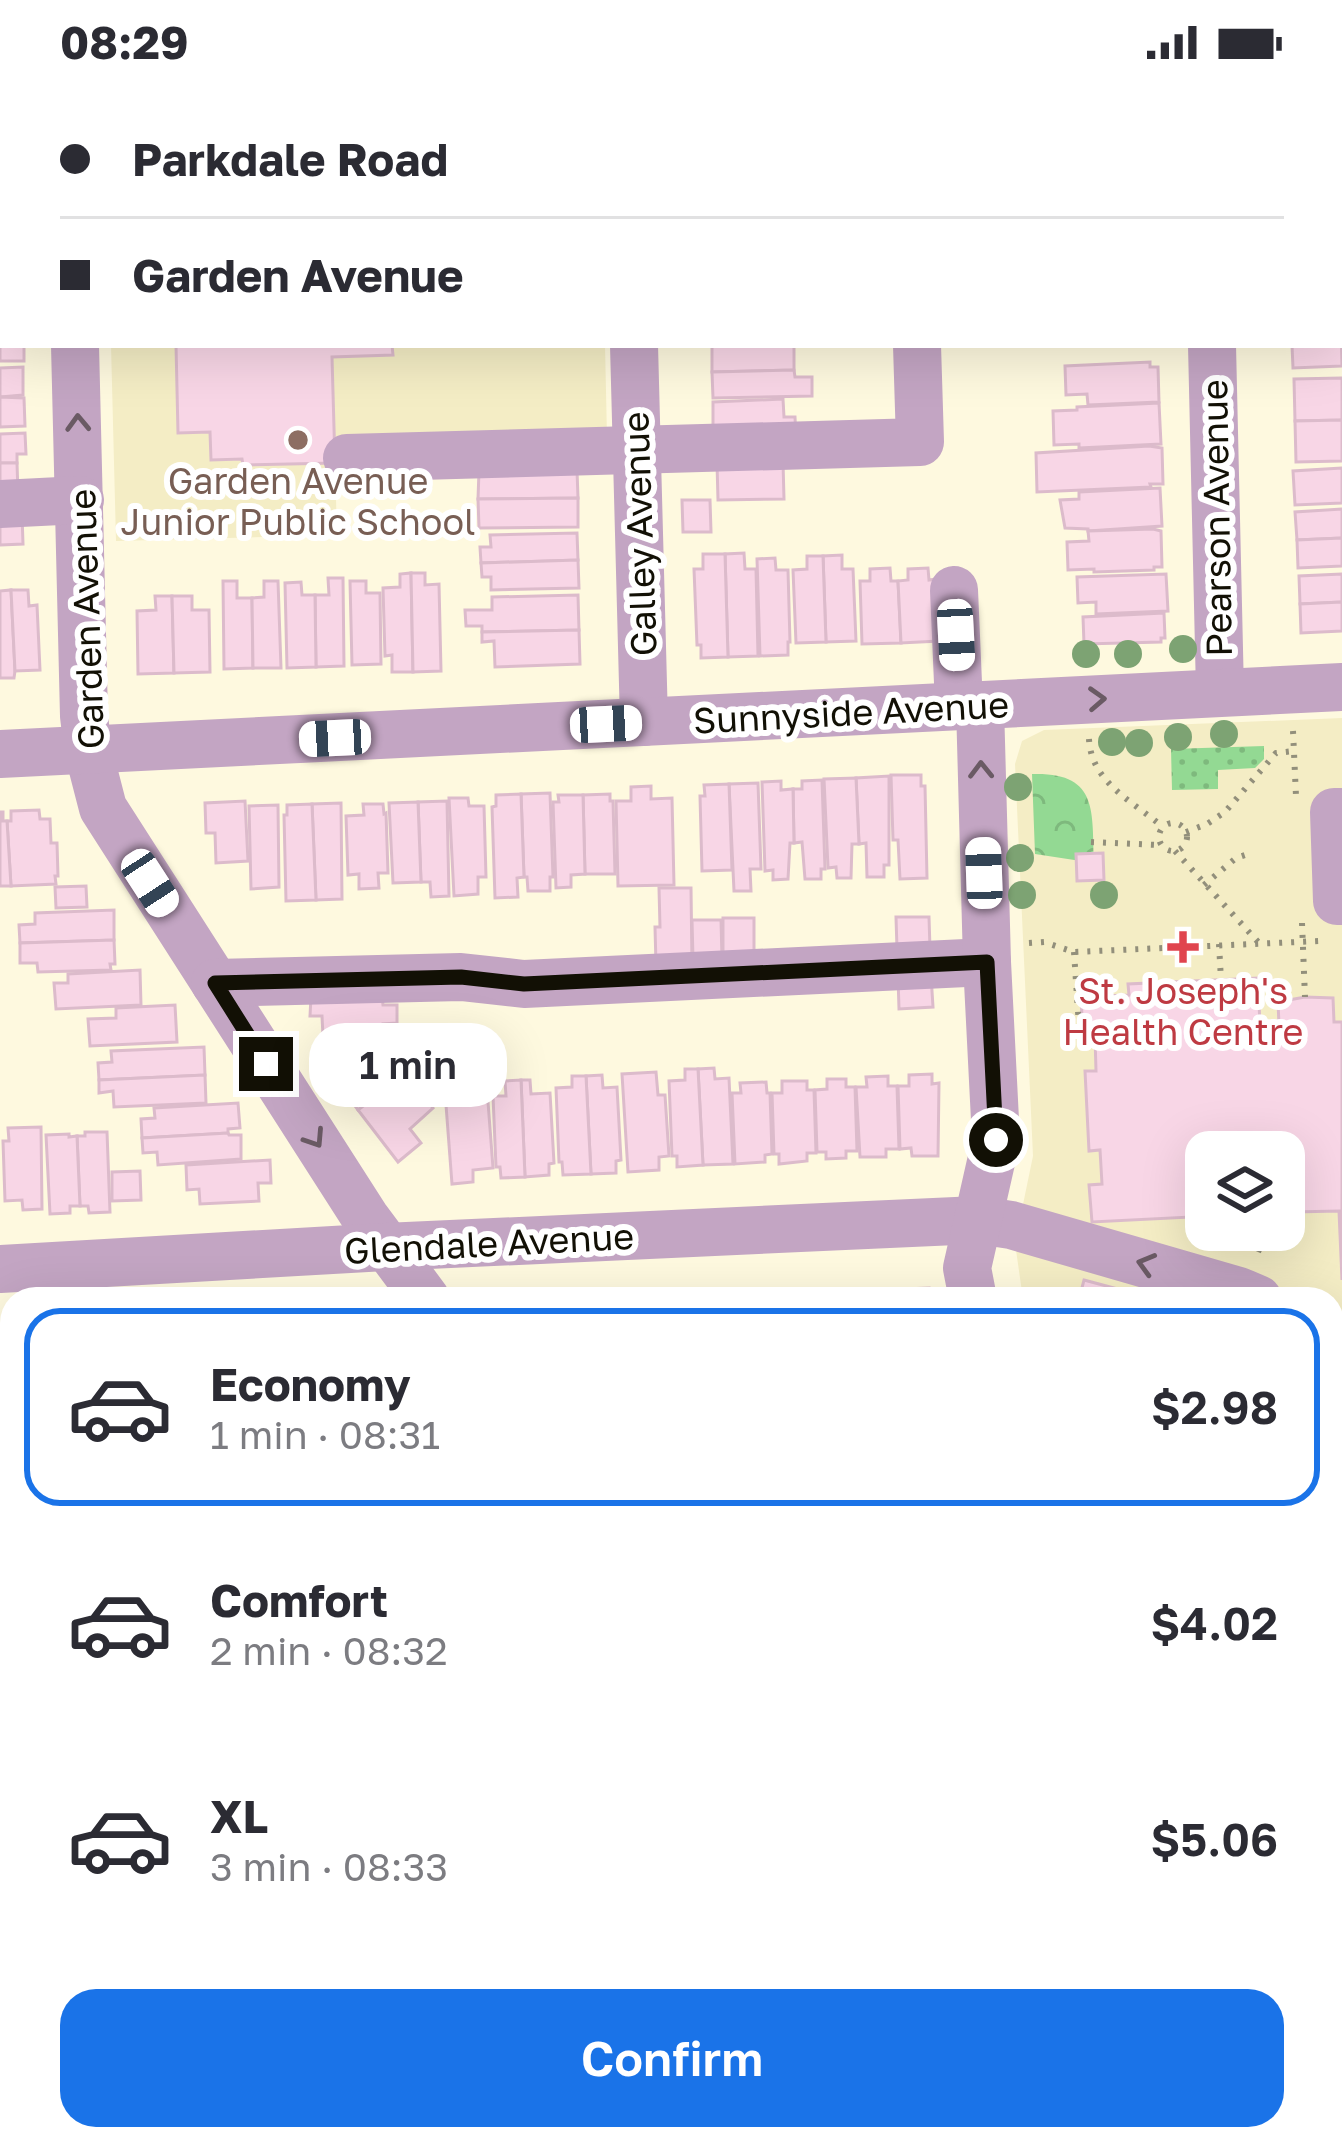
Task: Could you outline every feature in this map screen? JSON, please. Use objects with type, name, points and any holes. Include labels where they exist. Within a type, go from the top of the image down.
[{"type":"street","name":"Garden Avenue","points":[[75,348],[84,716],[103,808],[385,1247],[417,1287]]},
{"type":"street","name":"Galley Avenue","points":[[634,348],[644,722]]},
{"type":"street","points":[[347,458],[920,442],[917,348]]},
{"type":"street","name":"Pearson Avenue","points":[[1212,348],[1220,692]]},
{"type":"street","points":[[0,504],[80,500]]},
{"type":"street","points":[[954,590],[1003,953],[996,1140],[967,1268],[971,1287]]},
{"type":"street","name":"Sunnyside Avenue","points":[[0,754],[1342,687]]},
{"type":"street","points":[[1332,921],[1337,901],[1334,812],[1342,812]]},
{"type":"street","points":[[215,983],[461,977],[524,984],[1003,953]]},
{"type":"street","name":"Glendale Avenue","points":[[0,1269],[978,1220],[1011,1225],[1225,1287]]},
{"type":"path","points":[[1088,723],[1097,774],[1163,826]]},
{"type":"path","points":[[1186,832],[1225,812],[1276,753],[1294,751]]},
{"type":"path","points":[[1163,826],[1176,823],[1186,832]]},
{"type":"path","points":[[1162,845],[1163,826]]},
{"type":"path","points":[[1175,851],[1183,847],[1186,832]]},
{"type":"path","points":[[1091,842],[1162,845],[1175,851],[1259,943]]},
{"type":"path","points":[[1204,886],[1245,855]]},
{"type":"path","points":[[1003,953],[1044,942],[1074,952],[1259,943],[1332,921]]},
{"type":"path","points":[[1219,944],[1221,980]]},
{"type":"path","points":[[1074,952],[1080,1041],[1095,1041]]},
{"type":"shaded area","name":"Garden Avenue Junior Public School","points":[[111,348],[605,348],[607,437],[335,463],[337,535],[116,541]]},
{"type":"shaded area","name":"St. Joseph's Health Centre","points":[[1342,718],[1342,1287],[1021,1287],[1015,1243],[1033,1156],[1015,764],[1022,741],[1044,730]]},
{"type":"green space","points":[[1264,746],[1264,759],[1255,768],[1218,770],[1218,789],[1172,790],[1171,749]]},
{"type":"green space","points":[[1032,774],[1054,775],[1081,788],[1091,811],[1094,863],[1035,854]]},
{"type":"building","points":[[0,348],[24,348],[24,361],[0,361]]},
{"type":"building","points":[[176,348],[392,348],[393,355],[332,357],[335,463],[243,465],[242,459],[211,460],[210,432],[178,433]]},
{"type":"building","points":[[712,348],[794,348],[794,370],[712,372]]},
{"type":"building","points":[[1292,348],[1342,348],[1342,366],[1293,368]]},
{"type":"building","points":[[1150,362],[1150,367],[1158,367],[1159,402],[1088,405],[1087,394],[1066,395],[1065,366]]},
{"type":"building","points":[[23,367],[23,395],[0,397],[0,368]]},
{"type":"building","points":[[794,370],[795,377],[812,377],[812,396],[713,398],[712,372]]},
{"type":"building","points":[[1342,378],[1342,420],[1295,421],[1294,379]]},
{"type":"building","points":[[0,397],[24,398],[25,426],[0,427]]},
{"type":"building","points":[[783,399],[784,417],[795,417],[796,439],[713,434],[713,402]]},
{"type":"building","points":[[1159,403],[1161,444],[1054,445],[1053,411]]},
{"type":"building","points":[[1342,420],[1342,461],[1296,462],[1295,421]]},
{"type":"building","points":[[25,433],[26,454],[17,454],[17,463],[0,463],[0,434]]},
{"type":"building","points":[[1162,448],[1163,484],[1037,492],[1036,453]]},
{"type":"building","points":[[783,462],[784,499],[718,500],[717,463]]},
{"type":"building","points":[[0,463],[17,463],[18,493],[0,493]]},
{"type":"building","points":[[1342,468],[1342,503],[1295,505],[1293,471]]},
{"type":"building","points":[[577,470],[578,498],[478,499],[479,471]]},
{"type":"building","points":[[1160,488],[1162,526],[1065,528],[1060,500],[1079,499],[1079,492]]},
{"type":"building","points":[[578,498],[578,527],[479,528],[478,499]]},
{"type":"building","points":[[682,500],[710,500],[711,532],[683,532]]},
{"type":"building","points":[[1342,509],[1342,538],[1297,540],[1295,512]]},
{"type":"building","points":[[0,514],[22,514],[23,544],[0,545]]},
{"type":"building","points":[[1088,531],[1161,531],[1162,567],[1068,570],[1067,542],[1089,541]]},
{"type":"building","points":[[577,533],[578,560],[481,563],[480,547],[491,547],[490,535]]},
{"type":"building","points":[[1342,538],[1342,566],[1298,568],[1297,540]]},
{"type":"building","points":[[744,553],[745,569],[756,569],[758,656],[728,657],[725,554]]},
{"type":"building","points":[[703,554],[725,554],[728,657],[701,658],[701,645],[697,645],[694,569],[703,569]]},
{"type":"building","points":[[842,555],[842,569],[853,569],[856,641],[826,642],[823,556]]},
{"type":"building","points":[[807,556],[823,556],[826,642],[796,643],[793,570],[807,569]]},
{"type":"building","points":[[775,558],[776,570],[788,570],[790,642],[788,655],[760,656],[757,559]]},
{"type":"building","points":[[578,560],[579,588],[491,590],[491,577],[482,577],[481,563]]},
{"type":"building","points":[[890,568],[891,581],[898,581],[901,643],[862,644],[860,581],[870,581],[870,569]]},
{"type":"building","points":[[928,568],[929,580],[937,579],[939,641],[901,643],[898,581],[908,580],[908,569]]},
{"type":"building","points":[[411,573],[413,672],[392,672],[392,655],[385,656],[383,588],[400,587],[400,574]]},
{"type":"building","points":[[411,573],[425,573],[425,585],[439,584],[441,671],[413,672]]},
{"type":"building","points":[[1166,574],[1168,611],[1096,614],[1096,602],[1078,603],[1077,577]]},
{"type":"building","points":[[1342,574],[1342,602],[1300,604],[1299,576]]},
{"type":"building","points":[[328,578],[343,578],[344,666],[316,667],[315,595],[329,595]]},
{"type":"building","points":[[223,581],[237,581],[237,598],[252,598],[253,668],[224,669]]},
{"type":"building","points":[[264,581],[278,581],[281,668],[253,668],[252,598],[264,597]]},
{"type":"building","points":[[350,581],[366,581],[366,593],[380,593],[381,664],[352,665]]},
{"type":"building","points":[[301,582],[302,595],[315,595],[316,667],[287,668],[285,583]]},
{"type":"building","points":[[11,590],[15,671],[14,678],[0,678],[0,591]]},
{"type":"building","points":[[11,590],[28,590],[29,606],[37,605],[40,670],[15,671]]},
{"type":"building","points":[[578,595],[579,630],[482,632],[482,626],[466,626],[465,610],[492,610],[492,597]]},
{"type":"building","points":[[155,596],[172,596],[174,673],[138,674],[137,611],[156,610]]},
{"type":"building","points":[[172,596],[192,596],[192,610],[209,610],[210,672],[174,673]]},
{"type":"building","points":[[1342,602],[1342,631],[1301,633],[1300,604]]},
{"type":"building","points":[[1164,613],[1161,642],[1084,644],[1083,617]]},
{"type":"building","points":[[579,630],[580,664],[495,667],[494,641],[482,642],[482,632]]},
{"type":"building","points":[[891,775],[921,775],[921,786],[925,786],[927,878],[900,879],[898,840],[893,840]]},
{"type":"building","points":[[889,776],[889,865],[884,865],[884,877],[867,877],[866,843],[859,844],[856,778]]},
{"type":"building","points":[[856,778],[859,844],[852,844],[851,878],[837,878],[836,867],[828,868],[824,779]]},
{"type":"building","points":[[822,780],[825,869],[821,869],[821,879],[805,879],[802,842],[794,843],[793,789],[802,789],[802,781]]},
{"type":"building","points":[[781,781],[781,790],[793,789],[794,843],[790,843],[788,879],[773,880],[773,870],[765,871],[762,782]]},
{"type":"building","points":[[758,783],[761,869],[750,869],[751,891],[734,891],[729,784]]},
{"type":"building","points":[[729,784],[732,870],[702,871],[700,796],[705,796],[704,785]]},
{"type":"building","points":[[651,786],[651,799],[672,798],[674,885],[618,886],[616,801],[631,801],[631,787]]},
{"type":"building","points":[[550,793],[550,891],[528,891],[521,794]]},
{"type":"building","points":[[521,794],[524,877],[517,878],[518,897],[495,898],[492,807],[496,795]]},
{"type":"building","points":[[610,794],[615,874],[585,874],[583,795]]},
{"type":"building","points":[[558,795],[583,795],[585,874],[571,875],[571,887],[556,888],[553,802],[559,802]]},
{"type":"building","points":[[449,798],[468,798],[469,806],[484,806],[486,877],[478,877],[478,894],[454,896]]},
{"type":"building","points":[[245,801],[248,861],[216,863],[215,833],[206,833],[205,803]]},
{"type":"building","points":[[447,801],[449,896],[431,897],[430,882],[421,882],[418,802]]},
{"type":"building","points":[[418,802],[421,882],[393,883],[389,803]]},
{"type":"building","points":[[341,803],[342,899],[316,900],[312,804]]},
{"type":"building","points":[[312,804],[316,900],[286,901],[284,815],[287,805]]},
{"type":"building","points":[[363,804],[383,804],[386,813],[388,873],[378,873],[379,888],[359,889],[359,874],[348,875],[346,816],[364,815]]},
{"type":"building","points":[[278,805],[279,887],[251,889],[249,806]]},
{"type":"building","points":[[39,810],[40,819],[50,819],[51,843],[57,843],[56,884],[11,886],[7,821],[11,821],[11,811]]},
{"type":"building","points":[[0,812],[7,821],[11,886],[0,886]]},
{"type":"building","points":[[1103,853],[1104,880],[1077,881],[1076,854]]},
{"type":"building","points":[[86,886],[87,907],[56,908],[55,887]]},
{"type":"building","points":[[659,888],[691,888],[692,964],[656,965]]},
{"type":"building","points":[[114,910],[114,940],[20,943],[19,925],[35,924],[35,913]]},
{"type":"building","points":[[896,917],[929,917],[930,949],[897,949]]},
{"type":"building","points":[[723,918],[754,918],[754,956],[723,956]]},
{"type":"building","points":[[692,920],[721,920],[722,959],[693,959]]},
{"type":"building","points":[[114,940],[111,970],[38,972],[37,963],[20,963],[20,943]]},
{"type":"building","points":[[140,970],[141,1005],[56,1009],[54,983],[68,983],[68,974]]},
{"type":"building","points":[[931,975],[933,1007],[899,1009],[898,977]]},
{"type":"building","points":[[1258,978],[1260,1026],[1279,1025],[1278,1002],[1333,998],[1334,1022],[1342,1022],[1342,1280],[1339,1211],[1305,1212],[1305,1131],[1185,1131],[1185,1217],[1092,1222],[1089,1185],[1102,1184],[1100,1150],[1089,1151],[1085,1071],[1096,1071],[1095,1036],[1083,1037],[1081,997],[1129,995],[1128,984]]},
{"type":"building","points":[[382,996],[383,1005],[397,1005],[397,1023],[383,1024],[383,1035],[323,1036],[322,1016],[310,1016],[311,997]]},
{"type":"building","points":[[175,1005],[177,1042],[90,1046],[88,1019],[116,1018],[116,1008]]},
{"type":"building","points":[[385,1042],[411,1069],[358,1110],[333,1077]]},
{"type":"building","points":[[204,1047],[205,1075],[99,1080],[98,1063],[112,1062],[111,1051]]},
{"type":"building","points":[[714,1068],[715,1079],[729,1078],[733,1164],[703,1165],[698,1069]]},
{"type":"building","points":[[411,1069],[414,1073],[409,1076],[433,1108],[410,1129],[421,1143],[398,1162],[358,1110]]},
{"type":"building","points":[[685,1069],[698,1069],[703,1165],[677,1167],[677,1156],[672,1156],[669,1081],[685,1080]]},
{"type":"building","points":[[656,1072],[658,1095],[665,1095],[669,1156],[659,1157],[659,1170],[628,1172],[622,1074]]},
{"type":"building","points":[[932,1074],[932,1084],[939,1083],[938,1156],[912,1156],[911,1148],[900,1149],[898,1086],[909,1086],[909,1075]]},
{"type":"building","points":[[205,1075],[206,1103],[114,1107],[113,1091],[99,1093],[99,1080]]},
{"type":"building","points":[[602,1075],[603,1088],[617,1087],[621,1160],[616,1161],[616,1173],[591,1174],[586,1076]]},
{"type":"building","points":[[572,1076],[586,1076],[591,1174],[563,1175],[559,1162],[556,1088],[572,1087]]},
{"type":"building","points":[[888,1076],[888,1086],[897,1086],[899,1149],[886,1149],[886,1157],[860,1157],[856,1087],[867,1087],[866,1077]]},
{"type":"building","points":[[827,1079],[846,1079],[846,1087],[855,1087],[857,1151],[846,1151],[846,1158],[826,1159],[826,1152],[817,1152],[815,1090],[827,1089]]},
{"type":"building","points":[[521,1080],[530,1080],[531,1094],[550,1093],[554,1163],[549,1164],[549,1175],[525,1177]]},
{"type":"building","points":[[521,1080],[525,1177],[501,1178],[500,1167],[496,1167],[493,1096],[506,1096],[505,1081]]},
{"type":"building","points":[[782,1081],[807,1081],[807,1090],[814,1090],[816,1153],[807,1153],[807,1161],[779,1164],[779,1154],[774,1154],[772,1093],[782,1093]]},
{"type":"building","points":[[766,1082],[772,1154],[765,1155],[765,1162],[735,1164],[732,1093],[741,1093],[740,1083]]},
{"type":"building","points":[[484,1090],[493,1168],[473,1170],[473,1182],[452,1184],[446,1105],[459,1104],[458,1091]]},
{"type":"building","points":[[238,1103],[240,1128],[228,1129],[228,1133],[142,1138],[141,1119],[155,1118],[154,1108]]},
{"type":"building","points":[[41,1127],[42,1209],[23,1210],[22,1200],[5,1201],[3,1141],[9,1141],[8,1128]]},
{"type":"building","points":[[107,1132],[110,1212],[89,1213],[88,1206],[80,1206],[77,1136]]},
{"type":"building","points":[[46,1135],[77,1136],[80,1206],[70,1206],[70,1213],[50,1214]]},
{"type":"building","points":[[241,1135],[241,1159],[158,1165],[157,1152],[143,1153],[142,1138]]},
{"type":"building","points":[[270,1160],[271,1183],[258,1183],[259,1201],[200,1204],[199,1189],[187,1190],[186,1165]]},
{"type":"building","points":[[140,1171],[141,1200],[112,1201],[112,1172]]},
{"type":"building","points":[[1084,1280],[1110,1287],[1082,1287]]},
{"type":"place","name":"Garden Avenue Junior Public School","points":[[298,440]]},
{"type":"place","name":"St. Joseph's Health Centre","points":[[1183,947]]},
{"type":"route","points":[[266,1064],[215,983],[461,977],[524,984],[987,962],[996,1140]]}]
